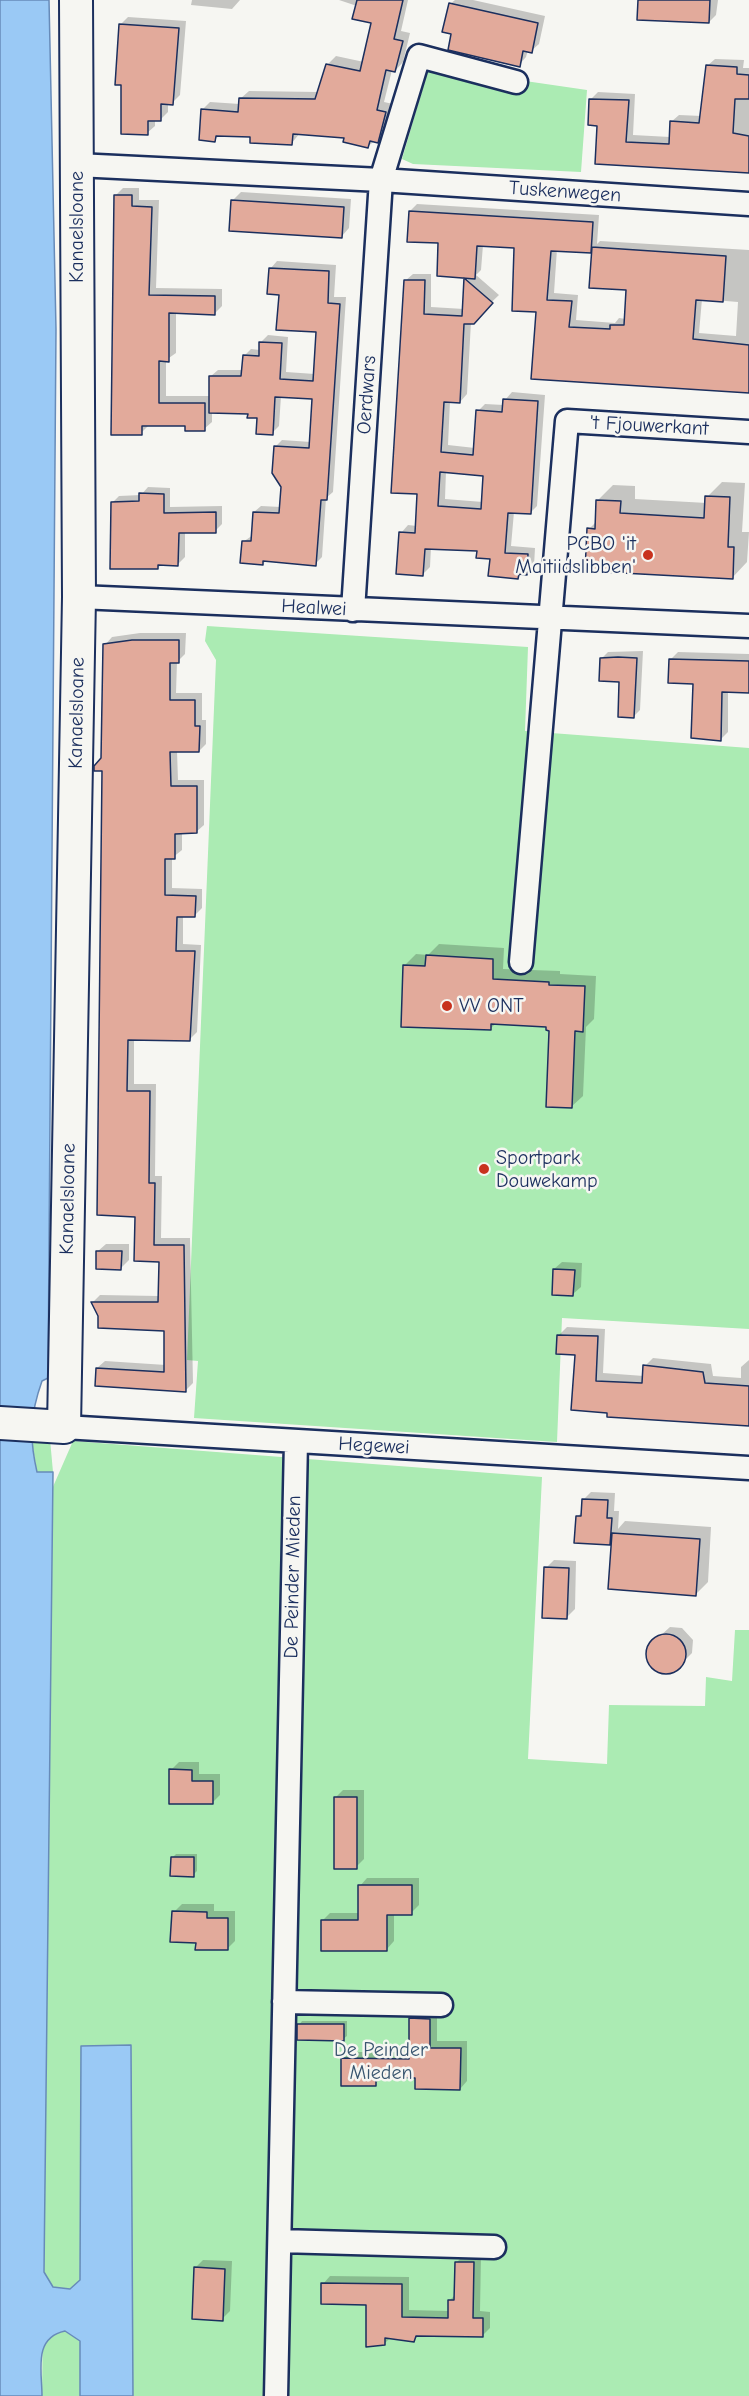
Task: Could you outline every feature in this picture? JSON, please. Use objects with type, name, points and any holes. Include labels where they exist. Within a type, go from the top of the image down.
[{"type":"street","name":"Kanaelsloane","points":[[57,1427],[79,597],[76,0]]},
{"type":"street","points":[[381,180],[419,56],[516,82]]},
{"type":"street","name":"Tuskenwegen","points":[[77,165],[381,180],[749,204]]},
{"type":"street","name":"Oerdwars","points":[[353,610],[381,180]]},
{"type":"street","name":"'t Fjouwerkant","points":[[550,618],[567,421],[749,432]]},
{"type":"street","name":"Healwei","points":[[79,597],[749,626]]},
{"type":"street","points":[[521,962],[550,618]]},
{"type":"street","name":"Hegewei","points":[[0,1424],[749,1468]]},
{"type":"street","name":"De Peinder Mieden","points":[[276,2396],[296,1441]]},
{"type":"street","points":[[284,2002],[441,2005]]},
{"type":"street","points":[[280,2241],[494,2247]]},
{"type":"green space","points":[[429,67],[587,90],[581,172],[413,164],[402,159]]},
{"type":"green space","name":"Sportpark Douwekamp","points":[[207,626],[528,647],[525,731],[749,748],[749,1329],[562,1318],[557,1442],[194,1418],[198,1361],[187,1360],[216,660],[205,641]]},
{"type":"green space","points":[[31,1436],[50,1439],[53,1472],[37,1473]]},
{"type":"green space","name":"De Peinder Mieden","points":[[73,1441],[542,1477],[528,1759],[607,1764],[609,1705],[705,1706],[706,1677],[732,1681],[735,1630],[749,1630],[749,2396],[42,2396],[52,1489]]},
{"type":"water","points":[[0,0],[49,0],[56,329],[48,1378],[42,1381],[38,1393],[32,1426],[37,1472],[53,1472],[44,2272],[53,2287],[70,2289],[80,2280],[81,2046],[131,2045],[133,2396],[80,2396],[80,2341],[65,2331],[48,2340],[44,2348],[41,2366],[42,2396],[0,2396]]},
{"type":"building","points":[[357,0],[403,0],[394,39],[403,41],[395,72],[386,70],[377,110],[386,112],[378,143],[370,141],[368,148],[343,142],[344,138],[293,134],[292,145],[250,143],[250,137],[216,136],[215,142],[199,140],[201,109],[238,112],[239,98],[315,99],[326,64],[360,71],[371,23],[352,19]]},
{"type":"building","points":[[638,0],[710,0],[709,23],[637,20]]},
{"type":"building","points":[[449,3],[538,23],[532,53],[523,51],[520,67],[448,50],[451,34],[442,32]]},
{"type":"building","points":[[119,24],[179,28],[173,105],[161,104],[161,121],[148,121],[148,135],[121,134],[121,85],[115,85]]},
{"type":"building","points":[[706,65],[737,67],[737,74],[749,75],[749,99],[735,99],[733,133],[749,136],[749,173],[595,164],[597,126],[588,125],[589,99],[629,100],[626,142],[669,144],[670,121],[699,123]]},
{"type":"building","points":[[114,195],[132,195],[132,206],[152,207],[149,295],[215,296],[215,315],[169,313],[169,362],[159,361],[159,403],[205,403],[205,431],[185,431],[185,426],[142,426],[142,435],[111,435]]},
{"type":"building","points":[[231,200],[344,207],[342,238],[229,231]]},
{"type":"building","points":[[409,211],[593,222],[591,253],[551,251],[547,300],[572,301],[569,327],[610,329],[610,325],[624,325],[626,290],[589,288],[592,247],[726,256],[723,302],[696,300],[693,339],[749,345],[749,393],[531,379],[536,312],[512,311],[514,248],[477,246],[475,279],[437,276],[438,243],[407,242]]},
{"type":"building","points":[[269,268],[329,271],[328,303],[340,304],[327,500],[321,500],[316,566],[263,561],[263,565],[240,563],[242,541],[251,541],[253,512],[279,513],[281,487],[272,473],[274,446],[309,448],[312,399],[275,397],[273,435],[256,434],[257,418],[247,418],[248,414],[209,413],[209,376],[241,376],[243,355],[259,356],[259,342],[282,343],[280,379],[313,381],[316,332],[276,330],[279,295],[267,294]]},
{"type":"building","points":[[464,278],[493,303],[474,324],[464,324],[460,403],[444,402],[441,452],[473,455],[476,410],[502,412],[503,399],[538,401],[531,514],[508,513],[505,553],[528,554],[527,575],[519,574],[518,579],[488,576],[490,559],[476,558],[477,551],[425,549],[423,576],[396,574],[399,532],[415,533],[417,494],[391,493],[404,280],[425,280],[424,314],[462,316]],"holes":[[[440,472],[483,476],[481,509],[438,506]]]},
{"type":"building","points":[[139,493],[164,494],[164,513],[216,512],[216,533],[179,533],[178,566],[158,565],[158,569],[110,569],[111,502],[139,501]]},
{"type":"building","points":[[705,496],[730,497],[728,547],[734,547],[733,579],[585,571],[587,528],[595,529],[596,500],[621,501],[620,513],[704,518]]},
{"type":"building","points":[[132,640],[179,640],[179,663],[170,663],[170,700],[195,700],[195,726],[200,726],[199,752],[170,752],[171,786],[197,786],[197,833],[175,834],[175,859],[165,859],[165,895],[196,896],[195,917],[177,917],[176,951],[195,951],[190,1041],[128,1040],[127,1091],[150,1091],[149,1183],[155,1183],[154,1245],[184,1245],[186,1392],[95,1386],[96,1368],[164,1372],[164,1331],[98,1328],[98,1316],[91,1302],[158,1302],[159,1262],[134,1261],[135,1217],[97,1215],[102,771],[94,771],[94,766],[101,758],[103,644]]},
{"type":"building","points":[[600,658],[637,658],[634,718],[618,717],[619,682],[599,681]]},
{"type":"building","points":[[669,659],[749,661],[749,693],[722,692],[721,741],[691,738],[693,684],[668,683]]},
{"type":"building","points":[[426,955],[493,959],[493,979],[585,986],[583,1032],[575,1031],[572,1108],[546,1107],[549,1031],[546,1027],[491,1024],[491,1030],[401,1027],[403,965],[425,966]]},
{"type":"building","points":[[96,1251],[122,1251],[121,1270],[96,1269]]},
{"type":"building","points":[[553,1269],[575,1270],[573,1296],[552,1295]]},
{"type":"building","points":[[557,1335],[598,1336],[596,1381],[642,1383],[643,1365],[703,1372],[705,1383],[749,1386],[749,1426],[607,1417],[607,1413],[571,1410],[575,1355],[556,1354]]},
{"type":"building","points":[[582,1499],[608,1500],[607,1518],[612,1518],[610,1545],[574,1543],[576,1516],[581,1516]]},
{"type":"building","points":[[612,1533],[700,1539],[696,1596],[608,1589]]},
{"type":"building","points":[[544,1567],[569,1568],[567,1619],[542,1618]]},
{"type":"building","points":[[666,1634],[674,1635],[680,1640],[685,1646],[685,1662],[680,1668],[674,1673],[666,1674],[658,1673],[652,1668],[647,1662],[646,1654],[647,1646],[652,1640],[658,1635]]},
{"type":"building","points":[[169,1769],[192,1770],[192,1781],[213,1781],[213,1804],[169,1804]]},
{"type":"building","points":[[334,1797],[357,1797],[357,1869],[334,1869]]},
{"type":"building","points":[[171,1857],[194,1857],[194,1877],[170,1876]]},
{"type":"building","points":[[358,1885],[412,1885],[412,1915],[387,1915],[387,1951],[321,1951],[321,1920],[358,1920]]},
{"type":"building","points":[[172,1911],[207,1912],[207,1918],[228,1918],[228,1950],[195,1950],[196,1943],[170,1942]]},
{"type":"building","points":[[409,2018],[430,2019],[430,2048],[461,2048],[460,2090],[415,2089],[415,2078],[376,2077],[376,2086],[341,2086],[341,2058],[409,2059]]},
{"type":"building","points":[[297,2024],[344,2024],[344,2041],[297,2040]]},
{"type":"building","points":[[455,2262],[474,2262],[473,2318],[483,2318],[483,2337],[416,2336],[414,2342],[385,2338],[385,2345],[366,2347],[366,2305],[321,2304],[321,2283],[402,2284],[402,2317],[448,2318],[448,2300],[454,2300]]},
{"type":"building","points":[[194,2267],[225,2269],[223,2321],[192,2319]]},
{"type":"place","name":"PCBO 'it Maitiidslibben'","points":[[648,555]]},
{"type":"place","name":"VV ONT","points":[[447,1006]]},
{"type":"place","name":"Sportpark Douwekamp","points":[[484,1169]]}]
